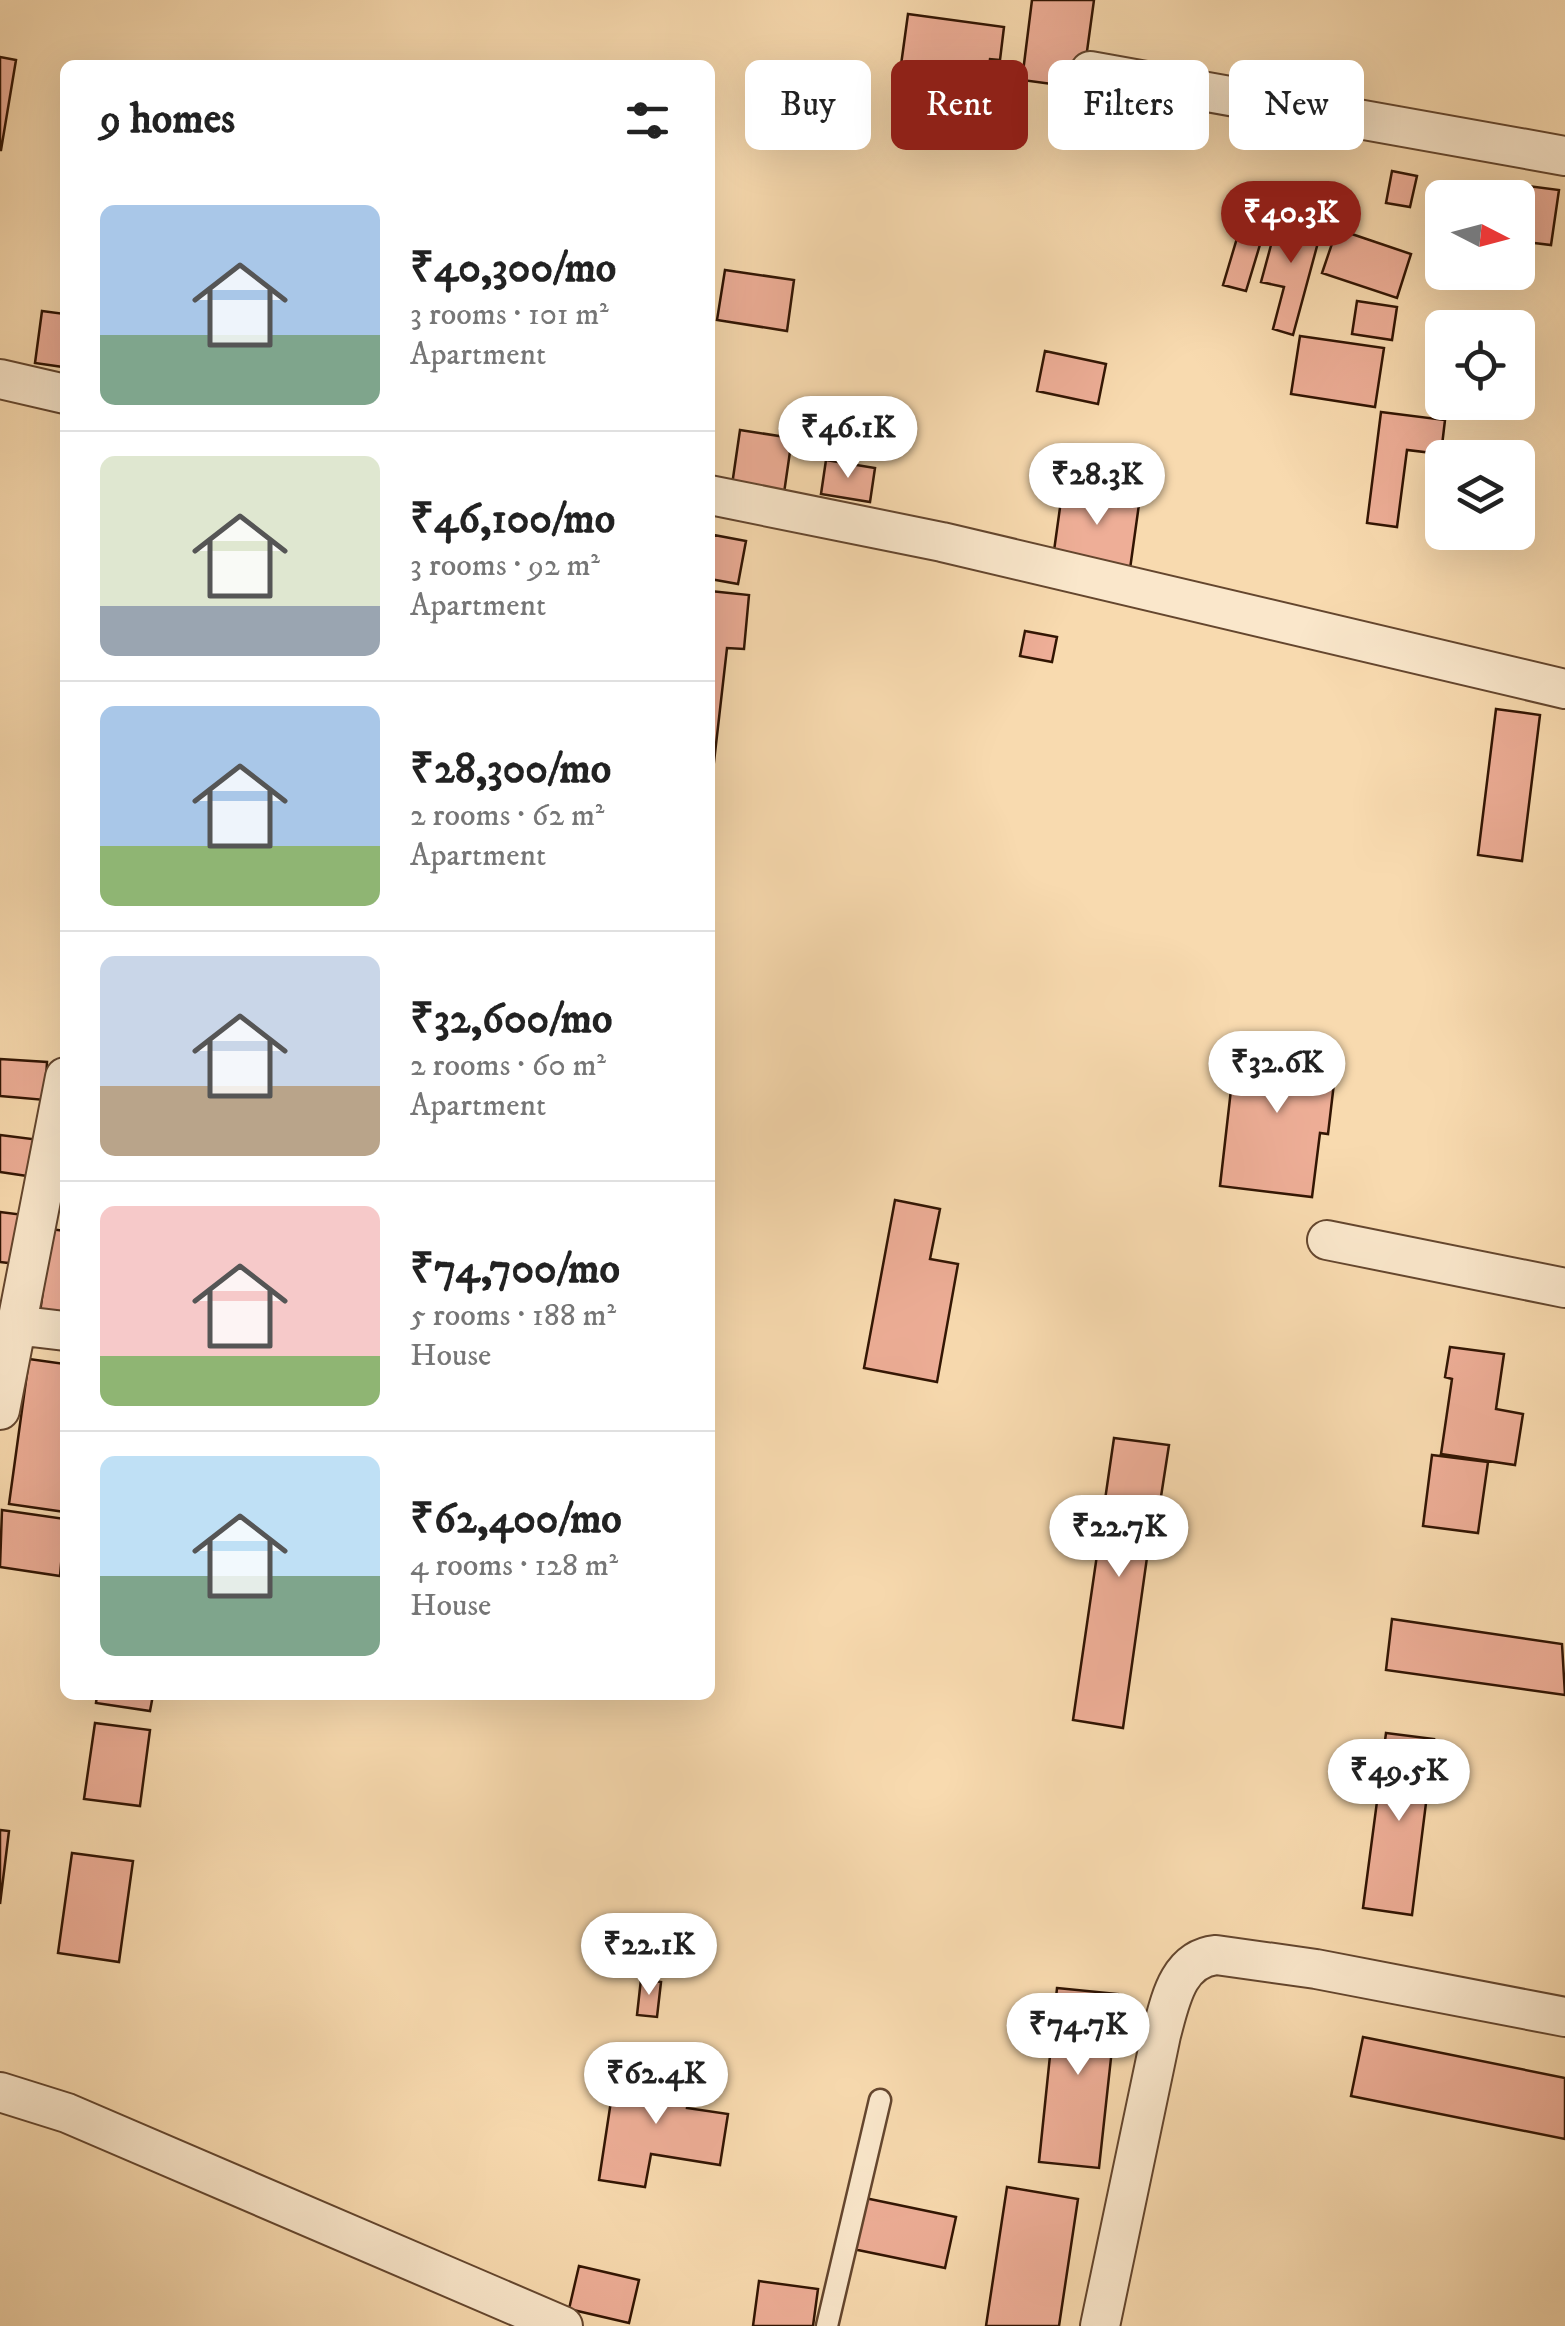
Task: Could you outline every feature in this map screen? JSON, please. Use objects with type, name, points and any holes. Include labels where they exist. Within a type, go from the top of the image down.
[{"type":"street","points":[[1209,93],[1565,156]]},
{"type":"street","points":[[0,379],[60,393]]},
{"type":"street","points":[[715,496],[942,542],[1565,689]]},
{"type":"street","points":[[0,1410],[60,1109]]},
{"type":"street","points":[[1326,1240],[1565,1288]]},
{"type":"street","points":[[15,1325],[60,1330]]},
{"type":"street","points":[[1100,2326],[1161,2035],[1174,1990],[1189,1964],[1200,1956],[1300,1966],[1565,2017]]},
{"type":"street","points":[[0,2092],[67,2113],[563,2326]]},
{"type":"lane","points":[[827,2326],[880,2100]]},
{"type":"building","points":[[1032,0],[1094,0],[1086,60],[1048,60],[1048,83],[1028,81],[1028,60],[1024,60]]},
{"type":"building","points":[[908,14],[1004,27],[1000,60],[902,60]]},
{"type":"building","points":[[0,57],[16,60],[1,150],[0,150]]},
{"type":"building","points":[[1392,171],[1417,176],[1410,207],[1386,203]]},
{"type":"building","points":[[1535,187],[1559,190],[1551,245],[1535,243]]},
{"type":"building","points":[[1249,198],[1272,205],[1246,291],[1223,285]]},
{"type":"building","points":[[1280,212],[1323,224],[1293,335],[1273,329],[1284,287],[1261,282]]},
{"type":"building","points":[[1337,229],[1411,254],[1397,298],[1322,273]]},
{"type":"building","points":[[725,270],[794,280],[787,331],[717,320]]},
{"type":"building","points":[[1357,301],[1397,307],[1392,340],[1352,334]]},
{"type":"building","points":[[42,311],[60,313],[60,367],[35,363]]},
{"type":"building","points":[[1300,336],[1384,348],[1375,407],[1291,394]]},
{"type":"building","points":[[1045,351],[1106,364],[1098,404],[1037,391]]},
{"type":"building","points":[[1381,412],[1445,420],[1443,440],[1425,440],[1425,452],[1407,450],[1397,527],[1367,523]]},
{"type":"building","points":[[740,430],[792,438],[784,493],[732,485]]},
{"type":"building","points":[[826,460],[875,468],[870,502],[821,494]]},
{"type":"building","points":[[1063,486],[1140,497],[1130,569],[1053,558]]},
{"type":"building","points":[[715,535],[746,541],[738,584],[715,580]]},
{"type":"building","points":[[715,592],[749,595],[744,649],[727,648],[715,753]]},
{"type":"building","points":[[1025,631],[1057,637],[1052,662],[1020,656]]},
{"type":"building","points":[[1496,709],[1540,715],[1522,861],[1478,855]]},
{"type":"building","points":[[1237,1037],[1338,1049],[1328,1134],[1320,1133],[1312,1197],[1220,1186]]},
{"type":"building","points":[[0,1059],[47,1062],[45,1100],[0,1096]]},
{"type":"building","points":[[0,1135],[40,1140],[34,1177],[0,1172]]},
{"type":"building","points":[[895,1200],[940,1209],[930,1259],[958,1264],[937,1382],[864,1368]]},
{"type":"building","points":[[0,1212],[24,1215],[17,1264],[0,1262]]},
{"type":"building","points":[[51,1229],[60,1230],[60,1330],[38,1328]]},
{"type":"building","points":[[1450,1347],[1504,1354],[1496,1409],[1523,1414],[1515,1465],[1441,1454],[1452,1379],[1445,1377]]},
{"type":"building","points":[[29,1359],[60,1363],[60,1511],[9,1504]]},
{"type":"building","points":[[1114,1438],[1169,1445],[1158,1516],[1153,1515],[1123,1728],[1073,1720]]},
{"type":"building","points":[[1432,1455],[1488,1462],[1478,1533],[1423,1526]]},
{"type":"building","points":[[2,1510],[60,1518],[60,1576],[0,1567]]},
{"type":"building","points":[[1392,1619],[1562,1644],[1565,1695],[1386,1670]]},
{"type":"building","points":[[96,1700],[152,1700],[150,1711],[96,1703]]},
{"type":"building","points":[[95,1723],[150,1730],[140,1806],[84,1799]]},
{"type":"building","points":[[1386,1733],[1434,1739],[1412,1915],[1363,1908]]},
{"type":"building","points":[[0,1830],[9,1831],[0,1904]]},
{"type":"building","points":[[72,1853],[133,1861],[119,1962],[58,1953]]},
{"type":"building","points":[[641,1979],[661,1982],[657,2017],[637,2015]]},
{"type":"building","points":[[1057,1988],[1118,1994],[1099,2168],[1039,2162]]},
{"type":"building","points":[[1363,2037],[1565,2078],[1565,2139],[1351,2096]]},
{"type":"building","points":[[616,2068],[691,2080],[687,2108],[728,2114],[720,2165],[651,2154],[645,2187],[599,2180]]},
{"type":"building","points":[[1007,2187],[1078,2199],[1059,2326],[986,2326]]},
{"type":"building","points":[[865,2198],[956,2217],[945,2268],[853,2249]]},
{"type":"building","points":[[579,2266],[639,2280],[629,2323],[569,2309]]},
{"type":"building","points":[[759,2281],[818,2289],[813,2326],[753,2326]]}]
